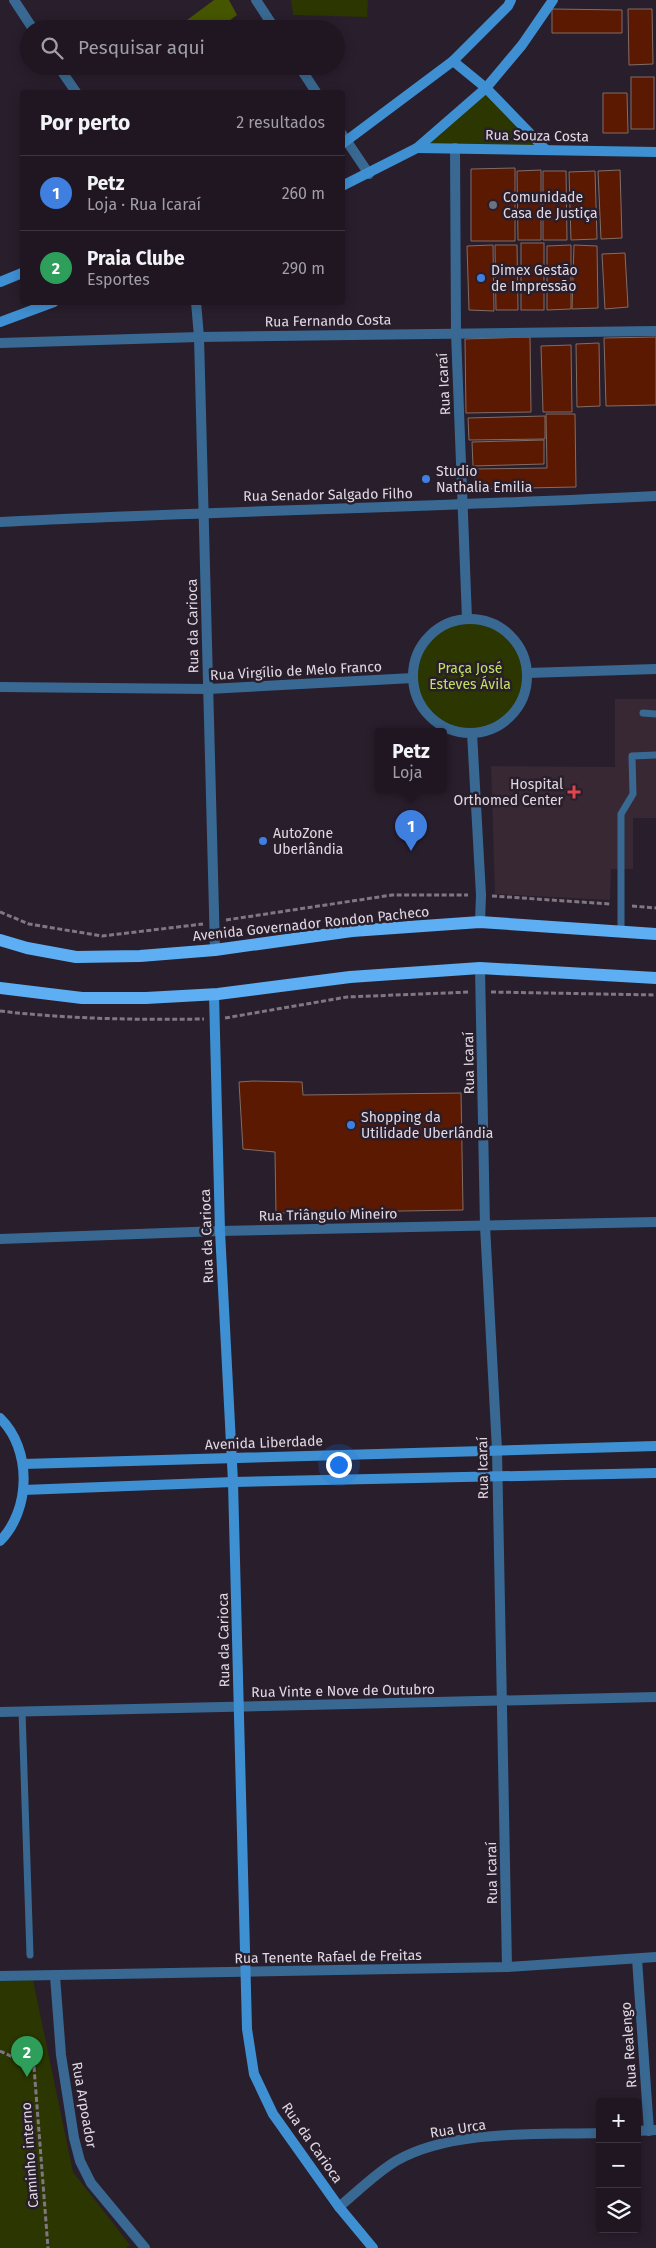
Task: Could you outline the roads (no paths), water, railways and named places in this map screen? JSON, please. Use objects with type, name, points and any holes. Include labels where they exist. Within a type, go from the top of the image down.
[{"type":"main road","name":"Avenida Governador Rondon Pacheco","points":[[0,940],[27,948],[76,957],[140,956],[215,950],[352,931],[480,922],[656,934]]},
{"type":"main road","points":[[0,988],[82,998],[146,998],[214,994],[350,978],[480,968],[656,978]]},
{"type":"street","points":[[14,0],[28,20]]},
{"type":"street","points":[[256,0],[268,20]]},
{"type":"street","points":[[345,139],[454,61],[508,6],[511,0]]},
{"type":"street","points":[[345,185],[417,148],[486,88],[522,45],[554,0]]},
{"type":"street","points":[[454,61],[486,88],[546,150]]},
{"type":"street","points":[[64,75],[75,90]]},
{"type":"street","points":[[305,75],[315,90]]},
{"type":"street","points":[[345,141],[369,174]]},
{"type":"street","name":"Rua Souza Costa","points":[[417,148],[656,152]]},
{"type":"street","name":"Rua Icaraí","points":[[456,148],[456,333],[467,619]]},
{"type":"street","points":[[0,282],[20,274]]},
{"type":"street","points":[[0,322],[46,305]]},
{"type":"street","name":"Rua da Carioca","points":[[196,305],[199,337],[215,950]]},
{"type":"street","name":"Rua Fernando Costa","points":[[0,343],[199,337],[656,331]]},
{"type":"street","name":"Rua Senador Salgado Filho","points":[[0,522],[204,512],[464,506],[656,496]]},
{"type":"street","points":[[467,619],[485,621],[502,628],[515,640],[524,655],[528,673],[522,699],[518,707],[506,720],[490,729],[472,732],[454,730],[438,723],[425,711],[416,695],[413,678],[415,660],[422,644],[434,631],[450,622],[467,619]]},
{"type":"street","points":[[528,673],[656,669]]},
{"type":"street","name":"Rua Virgílio de Melo Franco","points":[[0,687],[208,689],[413,678]]},
{"type":"street","points":[[472,732],[481,895],[480,922]]},
{"type":"street","name":"Rua Icaraí","points":[[480,968],[485,1226],[497,1450],[507,1967]]},
{"type":"street","name":"Rua da Carioca","points":[[214,994],[220,1231],[234,1482],[246,2029],[254,2074],[273,2114],[339,2207],[374,2248]]},
{"type":"street","name":"Rua Triângulo Mineiro","points":[[0,1239],[220,1231],[656,1222]]},
{"type":"street","points":[[0,1418],[16,1441],[23,1464],[23,1490],[17,1514],[0,1541]]},
{"type":"street","name":"Avenida Liberdade","points":[[23,1464],[656,1446]]},
{"type":"street","points":[[23,1490],[234,1482],[656,1473]]},
{"type":"street","name":"Rua Vinte e Nove de Outubro","points":[[0,1712],[656,1697]]},
{"type":"street","name":"Rua Tenente Rafael de Freitas","points":[[0,1976],[507,1967],[656,1957]]},
{"type":"street","name":"Rua Realengo","points":[[637,1958],[652,2131]]},
{"type":"street","name":"Rua Arpoador","points":[[55,1976],[61,2055],[74,2138],[80,2161],[92,2182],[145,2248]]},
{"type":"street","name":"Rua Urca","points":[[339,2207],[395,2162],[420,2150],[450,2141],[596,2133]]},
{"type":"lane","points":[[643,714],[656,714]]},
{"type":"lane","points":[[621,932],[621,814],[633,794],[632,756],[656,755]]},
{"type":"lane","points":[[22,1711],[30,1955]]},
{"type":"place","name":"Comunidade Casa de Justiça","points":[[493,205]]},
{"type":"place","name":"Dimex Gestão de Impressão","points":[[481,278]]},
{"type":"place","name":"Studio Nathalia Emilia","points":[[426,479]]},
{"type":"place","name":"Hospital Orthomed Center","points":[[574,792]]},
{"type":"place","name":"AutoZone Uberlândia","points":[[263,841]]},
{"type":"place","name":"Petz","points":[[411,851]]},
{"type":"place","name":"Shopping da Utilidade Uberlândia","points":[[351,1125]]},
{"type":"place","name":"Praia Clube","points":[[27,2077]]},
{"type":"park label","name":"Praça José Esteves Ávila","points":[[470,676]]}]
